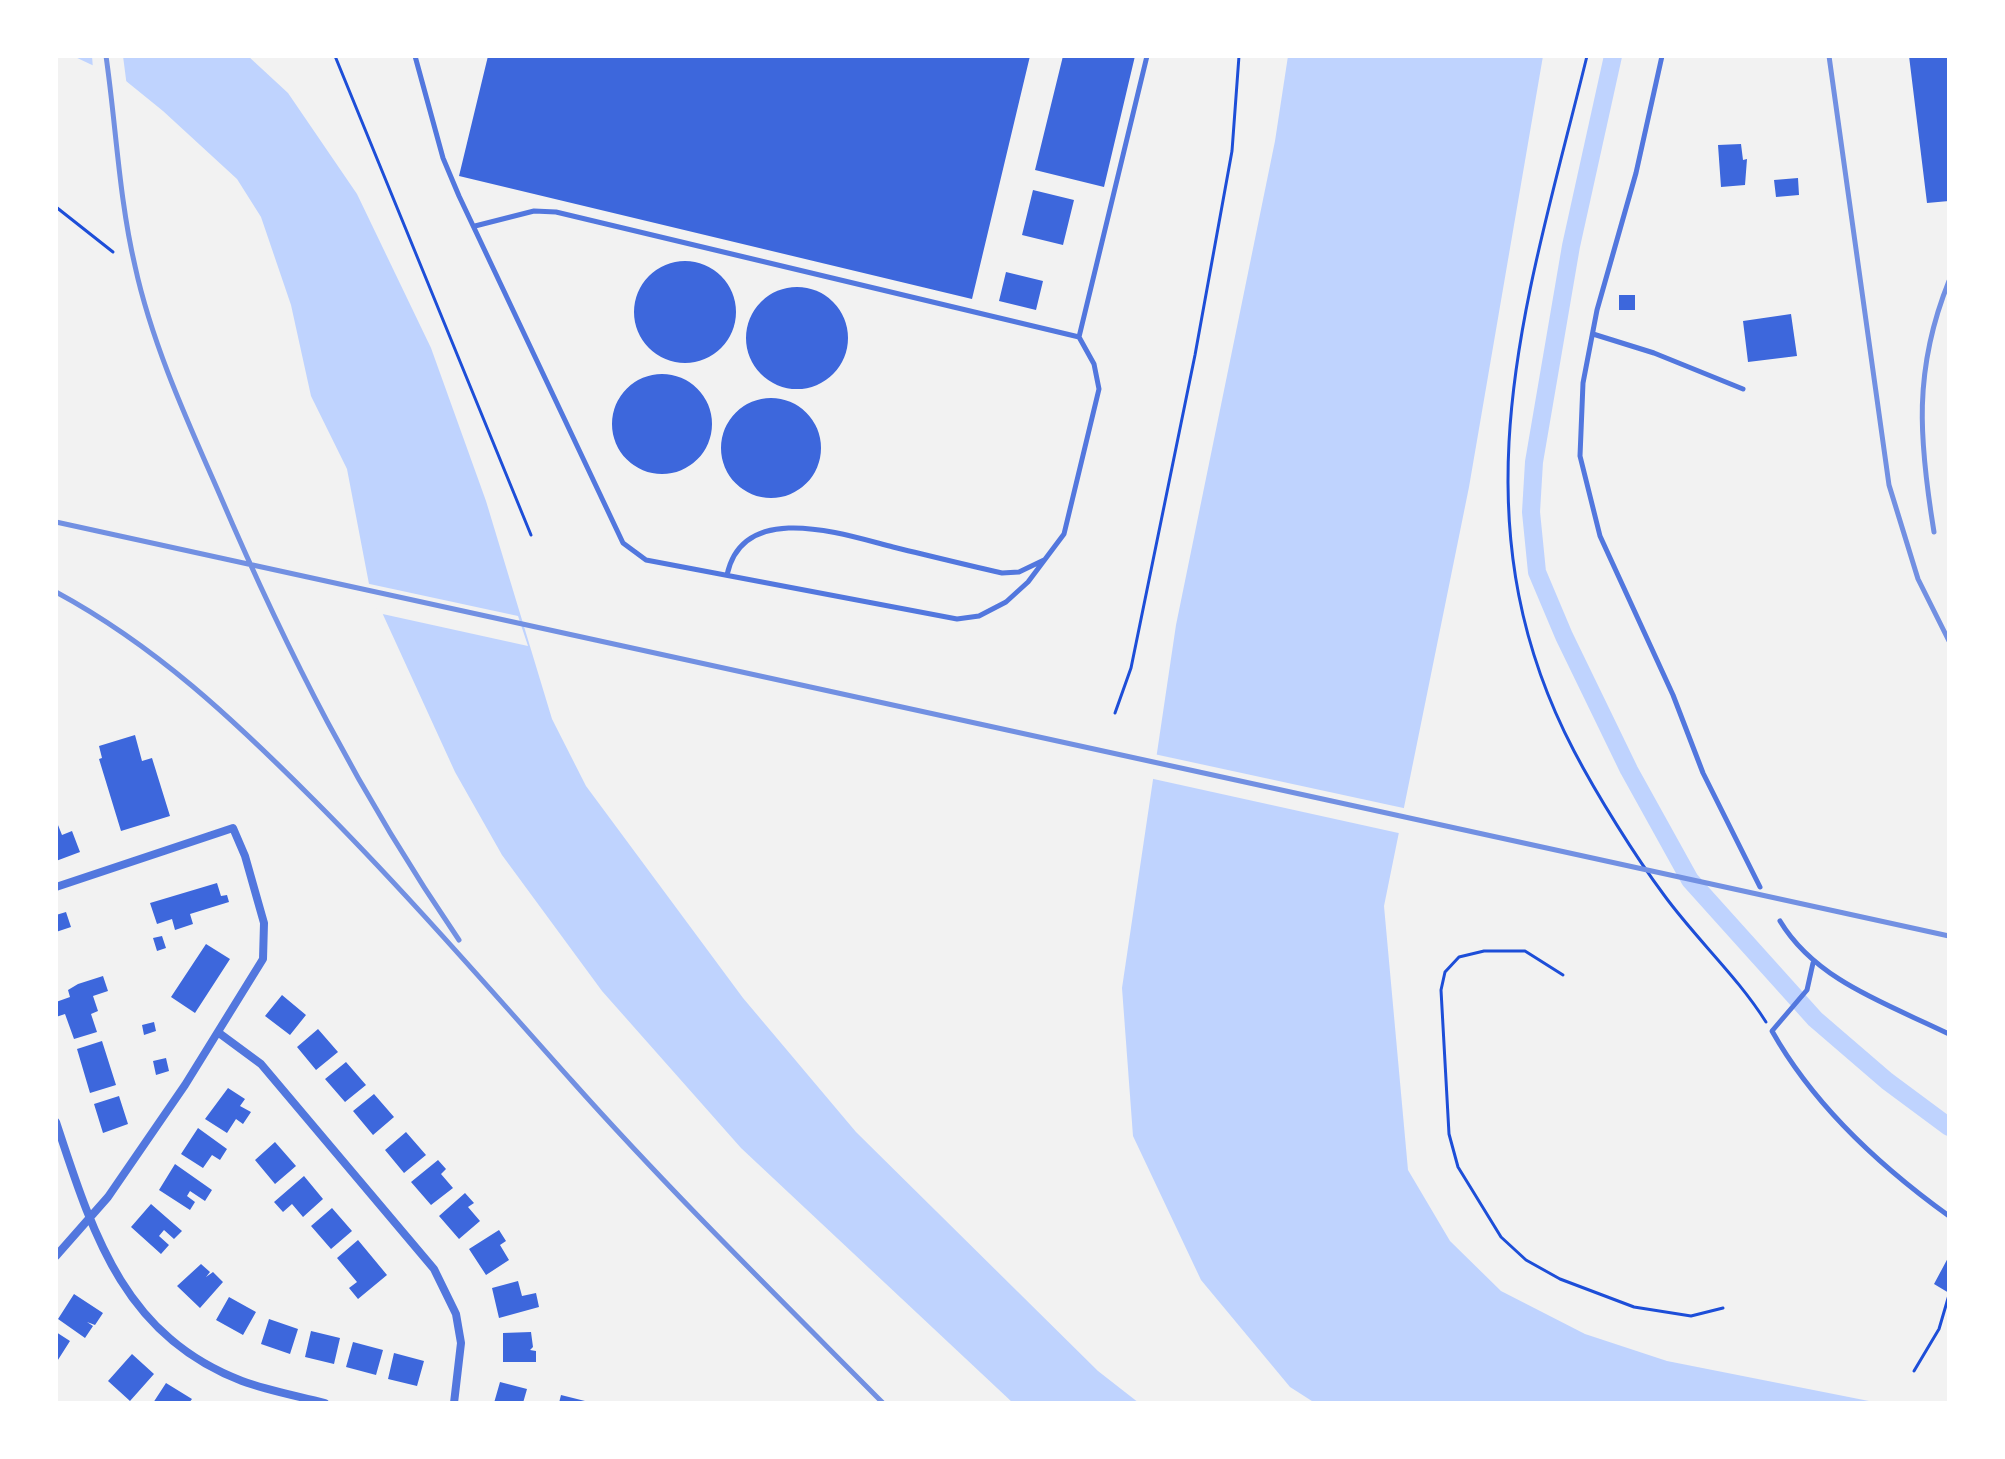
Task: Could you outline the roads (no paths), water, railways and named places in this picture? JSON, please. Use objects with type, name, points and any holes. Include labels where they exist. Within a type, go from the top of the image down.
[{"type":"street","points":[[56,887],[233,828],[245,856],[266,941],[256,974],[219,1033],[108,1197],[56,1256]]},
{"type":"street","points":[[219,1033],[261,1064],[434,1269],[456,1314],[461,1343],[461,1368],[454,1403]]},
{"type":"street","points":[[56,1122],[88,1219],[113,1271],[136,1303],[185,1348],[243,1381],[325,1403]]},
{"type":"lane","points":[[415,56],[443,158],[623,543],[646,560],[957,619],[979,616],[1006,602],[1045,560],[1064,534],[1099,389],[1094,364],[1079,337],[1147,56]]},
{"type":"lane","points":[[1662,56],[1636,173],[1593,334],[1583,383],[1580,456],[1600,536],[1673,695],[1703,773],[1760,887]]},
{"type":"lane","points":[[475,226],[534,211],[556,212],[1079,337]]},
{"type":"lane","points":[[1593,334],[1654,353],[1743,389]]},
{"type":"lane","points":[[727,575],[731,556],[741,545],[785,528],[828,531],[1002,573],[1019,572],[1045,560]]},
{"type":"lane","points":[[1780,921],[1792,942],[1813,963],[1949,1034]]},
{"type":"lane","points":[[1813,963],[1807,990],[1772,1031],[1789,1061],[1830,1108],[1900,1181],[1949,1216]]},
{"type":"water","points":[[73,56],[248,56],[288,93],[357,194],[431,348],[486,501],[552,719],[586,786],[743,998],[856,1132],[1098,1371],[1139,1403],[1013,1403],[741,1148],[602,991],[502,855],[455,772],[369,584],[347,469],[311,396],[291,305],[261,217],[237,179],[163,111],[126,81]]},
{"type":"water","points":[[1288,56],[1543,56],[1469,487],[1384,906],[1408,1170],[1450,1241],[1501,1291],[1585,1334],[1667,1361],[1879,1403],[1315,1403],[1290,1387],[1201,1280],[1133,1136],[1122,988],[1176,625],[1275,141]]},
{"type":"waterway","points":[[1613,56],[1571,246],[1534,462],[1531,512],[1537,572],[1564,636],[1629,770],[1690,880],[1815,1019],[1887,1081],[1949,1127]]},
{"type":"railway","points":[[106,56],[130,240],[142,295],[171,381],[299,667],[389,832],[459,940]]},
{"type":"railway","points":[[1829,56],[1889,485],[1918,579],[1949,641]]},
{"type":"railway","points":[[1934,532],[1925,466],[1922,405],[1929,345],[1949,281]]},
{"type":"railway","points":[[56,522],[1949,936]]},
{"type":"railway","points":[[56,592],[93,613],[160,660],[224,713],[284,770],[413,903],[648,1163],[883,1403]]}]
